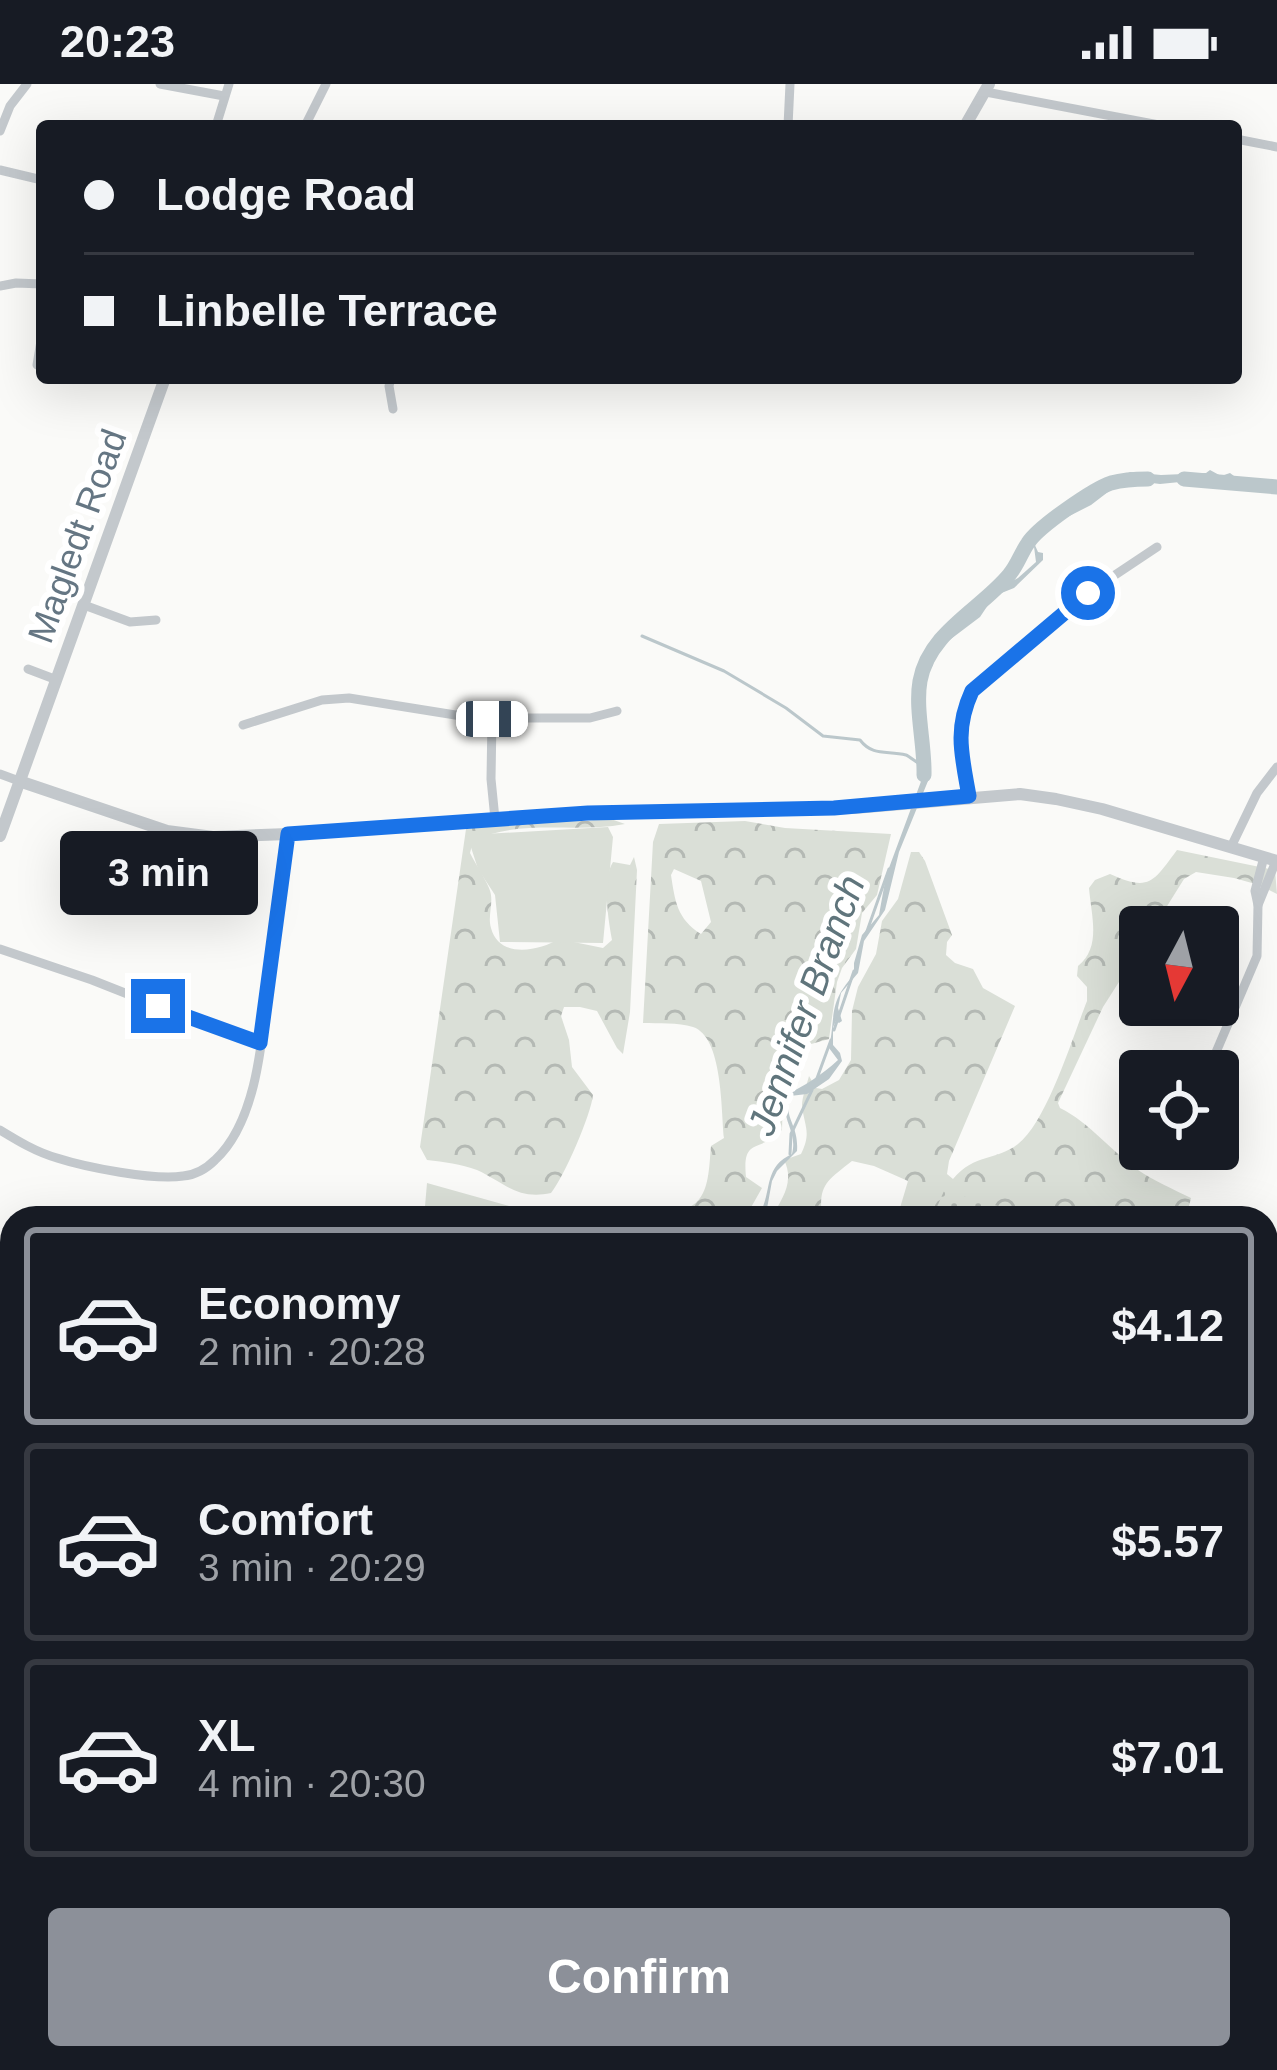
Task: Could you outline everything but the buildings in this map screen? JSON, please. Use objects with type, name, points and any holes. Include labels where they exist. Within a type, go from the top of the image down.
[{"type":"street","points":[[0,130],[14,99],[27,84]]},
{"type":"street","points":[[160,84],[224,96]]},
{"type":"street","points":[[218,120],[229,84]]},
{"type":"street","points":[[307,120],[326,84]]},
{"type":"street","points":[[788,120],[790,84]]},
{"type":"street","points":[[968,120],[987,88],[1136,120]]},
{"type":"street","points":[[1242,141],[1277,147]]},
{"type":"street","points":[[0,170],[36,179]]},
{"type":"street","points":[[0,286],[36,284]]},
{"type":"street","name":"Magledt Road","points":[[0,836],[163,384]]},
{"type":"street","points":[[390,384],[393,410]]},
{"type":"street","points":[[969,796],[959,731],[972,691],[1088,593],[1157,547]]},
{"type":"street","points":[[84,604],[130,622],[156,620]]},
{"type":"street","points":[[28,669],[57,680]]},
{"type":"street","points":[[243,725],[322,700],[349,698],[492,719],[590,718],[617,711]]},
{"type":"street","points":[[492,719],[495,819]]},
{"type":"street","points":[[1231,847],[1257,793],[1277,766]]},
{"type":"street","points":[[0,774],[178,833],[213,837],[646,810],[811,809],[1020,794],[1056,799],[1272,860],[1258,905],[1257,956],[1217,1050]]},
{"type":"street","points":[[0,1130],[56,1158],[150,1175],[184,1177],[207,1167],[228,1147],[249,1099],[260,1043],[288,834]]},
{"type":"street","points":[[0,949],[260,1043]]},
{"type":"green space","points":[[608,818],[625,824],[510,830],[473,841],[470,853],[491,893],[490,923],[495,938],[520,950],[559,939],[603,948],[612,940],[607,900],[610,870],[613,862],[630,865],[634,857],[630,1012],[623,1054],[597,1011],[564,1007],[561,1016],[572,1067],[593,1095],[563,1174],[551,1193],[529,1194],[471,1168],[427,1160],[420,1147],[466,829],[531,820]]},
{"type":"green space","points":[[745,821],[891,834],[877,895],[862,913],[856,949],[837,982],[829,1039],[790,1053],[782,1130],[747,1156],[746,1177],[762,1188],[752,1206],[690,1206],[703,1194],[711,1146],[724,1138],[719,1076],[703,1033],[687,1025],[643,1023],[653,842],[659,824]],"holes":[[[674,869],[701,881],[711,922],[701,934],[682,916],[671,875]]]},
{"type":"green space","points":[[608,827],[613,837],[603,943],[500,942],[495,895],[478,869],[467,835]]},
{"type":"green space","points":[[1177,850],[1275,870],[1277,894],[1234,878],[1196,872],[1184,879],[1167,906],[1119,906],[1119,982],[1058,1103],[1119,1154],[1119,1170],[1138,1170],[1191,1198],[1189,1206],[901,1206],[908,1181],[852,1161],[826,1184],[821,1206],[778,1206],[788,1183],[784,1160],[801,1154],[806,1140],[802,1105],[809,1076],[822,1089],[839,1080],[851,1060],[852,1011],[858,987],[876,954],[882,921],[898,899],[911,852],[919,852],[925,861],[952,935],[946,955],[973,969],[983,988],[1015,1006],[949,1161],[947,1174],[953,1179],[969,1165],[1018,1144],[1049,1098],[1087,1001],[1087,987],[1077,976],[1093,940],[1089,888],[1110,874],[1134,882],[1150,881]]},
{"type":"green space","points":[[427,1183],[509,1206],[425,1206]]},
{"type":"green space","points":[[944,1191],[998,1206],[937,1206]]},
{"type":"shaded area","name":"Jennifer Branch","points":[[1130,472],[1277,480],[1277,487],[1200,480],[1121,482],[1091,505],[1040,531],[1034,543],[1043,560],[1014,588],[994,596],[980,617],[935,651],[933,665],[918,688],[927,720],[928,781],[899,852],[885,910],[864,941],[858,973],[841,993],[842,1021],[833,1027],[833,1045],[842,1061],[829,1079],[807,1094],[790,1096],[788,1110],[797,1151],[777,1171],[767,1206],[763,1206],[772,1174],[792,1154],[786,1095],[838,1060],[829,1048],[837,1002],[840,994],[854,975],[862,935],[879,915],[886,876],[923,776],[925,722],[918,706],[916,687],[919,673],[945,637],[976,614],[994,591],[1036,562],[1033,539],[1044,523],[1073,512],[1094,499],[1105,485]]},
{"type":"waterway","name":"Jennifer Branch","points":[[924,775],[920,681],[944,635],[997,588],[1028,543],[1054,519],[1111,483],[1148,479]]},
{"type":"waterway","name":"Jennifer Branch","points":[[1184,479],[1277,487]]},
{"type":"waterway","points":[[642,636],[724,671],[823,736],[860,740],[870,749],[906,755],[923,766]]},
{"type":"waterway","name":"Jennifer Branch","points":[[866,934],[889,869]]},
{"type":"waterway","name":"Jennifer Branch","points":[[834,1030],[854,971]]},
{"type":"waterway","name":"Jennifer Branch","points":[[816,1081],[831,1040]]},
{"type":"waterway","name":"Jennifer Branch","points":[[790,1154],[791,1134],[812,1090]]},
{"type":"route","points":[[158,1006],[260,1043],[288,834],[646,810],[834,808],[969,796],[959,731],[972,691],[1088,593]]}]
